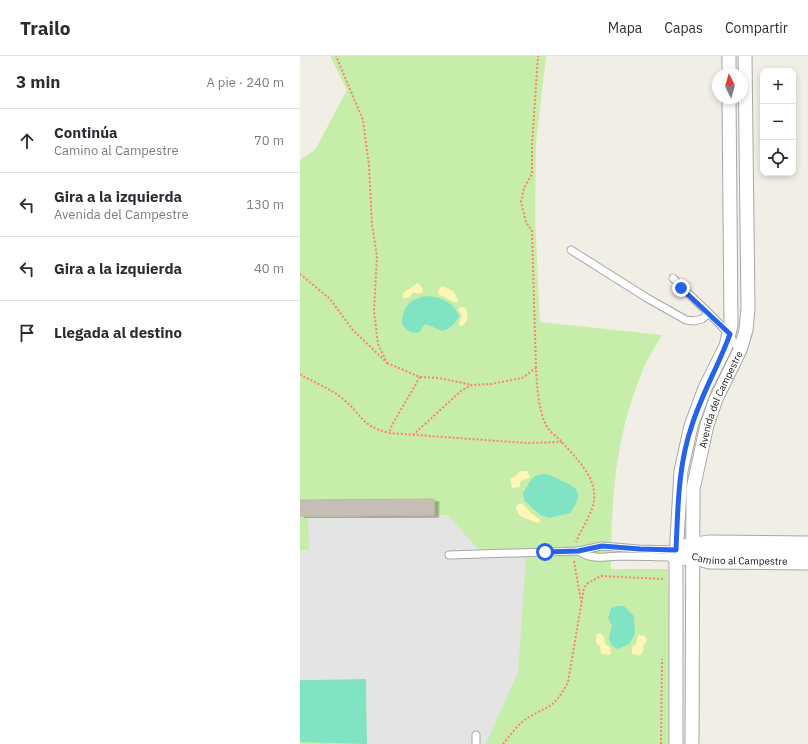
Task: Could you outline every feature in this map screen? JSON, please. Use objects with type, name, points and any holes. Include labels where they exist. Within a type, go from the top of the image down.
[{"type":"street","points":[[729,56],[729,68]]},
{"type":"street","name":"Avenida del Campestre","points":[[692,744],[693,489],[699,455],[716,398],[740,350],[746,330],[749,290],[745,56]]},
{"type":"street","name":"Avenida del Campestre","points":[[676,744],[676,553],[678,492],[684,455],[691,426],[705,388],[730,334],[732,308],[729,104]]},
{"type":"street","name":"Camino al Campestre","points":[[676,553],[693,552],[709,544],[808,545]]},
{"type":"street","name":"Camino al Campestre","points":[[693,552],[710,560],[808,561]]},
{"type":"lane","points":[[571,250],[646,298],[686,320],[694,321],[702,319],[708,314]]},
{"type":"lane","points":[[673,278],[730,334],[740,350]]},
{"type":"lane","name":"Camino al Campestre","points":[[449,554],[576,550],[602,546],[676,553]]},
{"type":"lane","name":"Camino al Campestre","points":[[576,550],[585,556],[601,558],[676,553]]},
{"type":"lane","points":[[476,735],[476,744]]},
{"type":"path","points":[[336,56],[363,120],[369,166],[370,211],[378,256],[374,311],[378,344],[387,363]]},
{"type":"path","points":[[538,56],[532,145],[532,174],[524,188],[522,202],[526,222],[532,231],[538,390],[547,426],[562,442],[592,480],[594,492],[593,509],[583,525],[576,550]]},
{"type":"path","points":[[300,274],[330,299],[352,329],[387,363],[420,376],[439,378],[472,385],[491,384],[522,378],[536,368]]},
{"type":"path","points":[[300,374],[344,399],[365,423],[374,429],[389,433],[526,443],[562,442]]},
{"type":"path","points":[[389,433],[420,376]]},
{"type":"path","points":[[413,435],[446,403],[462,390],[472,385]]},
{"type":"path","points":[[574,560],[582,604]]},
{"type":"path","points":[[503,744],[521,723],[556,703],[563,692],[568,682],[571,669],[584,588],[588,583],[601,576],[663,578],[663,586]]},
{"type":"path","points":[[661,744],[662,655]]},
{"type":"green space","points":[[330,56],[546,56],[536,143],[535,218],[540,322],[662,335],[642,372],[633,396],[620,445],[616,469],[612,518],[611,569],[668,569],[671,744],[300,744],[300,160],[315,150],[347,90]]},
{"type":"green space","points":[[428,296],[438,298],[451,304],[457,311],[459,316],[458,319],[452,326],[442,331],[426,324],[422,327],[420,332],[414,333],[402,324],[404,312],[412,301]]},
{"type":"green space","points":[[544,474],[569,484],[576,490],[578,494],[577,502],[570,513],[549,518],[540,515],[524,500],[523,493],[531,480],[535,476]]},
{"type":"green space","points":[[624,606],[634,616],[635,634],[629,644],[618,649],[612,645],[609,639],[612,626],[608,618],[611,608]]},
{"type":"green space","points":[[366,679],[367,744],[300,742],[300,680]]},
{"type":"sand","points":[[418,283],[423,289],[423,292],[419,294],[414,292],[408,298],[403,298],[403,293]]},
{"type":"sand","points":[[443,286],[453,291],[458,299],[456,303],[438,294],[439,288]]},
{"type":"sand","points":[[465,307],[466,309],[467,320],[462,326],[460,326],[459,323],[462,316],[458,309]]},
{"type":"sand","points":[[520,471],[527,471],[530,477],[520,482],[520,487],[512,488],[510,479],[516,476]]},
{"type":"sand","points":[[522,503],[533,515],[541,520],[540,522],[537,523],[520,516],[516,509],[517,505]]},
{"type":"sand","points":[[600,633],[604,637],[605,644],[611,648],[610,655],[601,654],[600,646],[596,643],[596,635]]},
{"type":"sand","points":[[638,635],[645,636],[647,640],[643,646],[644,649],[640,656],[632,654],[632,647],[636,644]]},
{"type":"shaded area","points":[[448,515],[484,556],[526,558],[518,672],[486,744],[367,744],[366,679],[300,680],[300,551],[309,550],[308,517]]},
{"type":"building","points":[[434,499],[434,515],[300,516],[300,500]]},
{"type":"route","points":[[545,552],[578,551],[602,546],[676,550],[678,492],[684,455],[691,426],[705,388],[726,346],[730,334],[681,288]]}]
